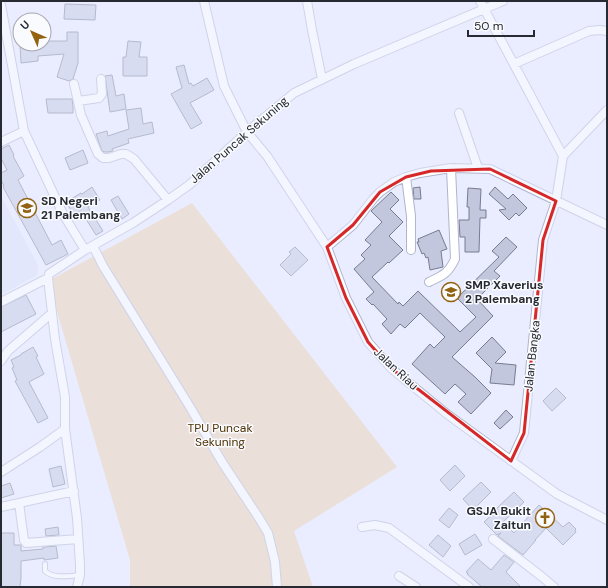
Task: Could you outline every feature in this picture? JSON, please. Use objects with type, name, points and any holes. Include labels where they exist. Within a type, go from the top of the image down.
[{"type":"street","name":"Jalan Riau","points":[[204,1],[224,86],[247,132],[267,156],[327,248],[346,298],[368,342],[392,369],[447,414],[557,494],[607,520]]},
{"type":"street","points":[[307,1],[322,79]]},
{"type":"street","points":[[480,1],[563,156],[607,110]]},
{"type":"street","name":"Jalan Puncak Sekuning","points":[[1,302],[49,275],[89,248],[133,223],[168,200],[188,185],[247,132],[294,93],[354,64],[503,1]]},
{"type":"street","points":[[1,5],[24,131],[63,214],[103,266],[222,462],[268,533],[275,562],[277,587]]},
{"type":"street","points":[[514,64],[589,31],[607,31]]},
{"type":"street","points":[[78,101],[99,98],[102,96],[101,80]]},
{"type":"street","points":[[74,84],[81,116],[98,154],[103,158],[126,154],[134,159],[168,200]]},
{"type":"street","points":[[459,113],[478,168]]},
{"type":"street","points":[[1,142],[24,131]]},
{"type":"street","name":"Jalan Bangka","points":[[512,461],[524,433],[543,240],[556,201],[563,156]]},
{"type":"street","points":[[429,282],[446,273],[452,267],[455,259],[451,168]]},
{"type":"street","points":[[327,248],[353,225],[380,192],[394,182],[406,177],[451,168],[490,169],[607,225]]},
{"type":"street","points":[[406,177],[411,216],[411,250]]},
{"type":"street","points":[[49,275],[52,313],[65,397],[65,429],[77,518],[80,566],[80,576],[77,587]]},
{"type":"street","points":[[1,361],[8,351],[52,313]]},
{"type":"street","points":[[1,472],[65,429]]},
{"type":"street","points":[[1,507],[74,491]]},
{"type":"street","points":[[19,503],[24,540],[26,543],[78,539]]},
{"type":"street","points":[[362,527],[375,525],[389,528],[468,587]]},
{"type":"street","points":[[494,539],[554,587]]},
{"type":"street","points":[[399,576],[416,587]]},
{"type":"lane","points":[[45,564],[45,571],[49,574],[80,576]]},
{"type":"highlighted area","points":[[490,169],[556,201],[543,240],[524,433],[511,461],[392,369],[368,342],[346,298],[327,247],[353,225],[380,192],[406,177],[431,171]]},
{"type":"shaded area","points":[[1,196],[38,265],[37,275],[1,295]]},
{"type":"green space","name":"TPU Puncak Sekuning","points":[[192,203],[397,467],[294,531],[313,587],[130,587],[130,560],[48,281]]},
{"type":"building","points":[[65,4],[96,5],[95,20],[64,19]]},
{"type":"building","points":[[67,32],[78,32],[78,63],[73,79],[69,81],[57,77],[64,54],[38,56],[38,61],[21,63],[20,52],[52,52],[52,41],[67,41]]},
{"type":"building","points":[[128,41],[141,42],[139,57],[147,57],[147,76],[123,76],[123,57],[126,57]]},
{"type":"building","points":[[184,65],[189,84],[191,83],[193,86],[207,78],[214,90],[190,103],[202,123],[191,129],[171,94],[182,88],[176,67]]},
{"type":"building","points":[[112,75],[116,96],[124,94],[126,109],[110,112],[105,76]]},
{"type":"building","points":[[46,99],[72,99],[73,113],[48,113]]},
{"type":"building","points":[[141,108],[143,124],[152,122],[154,133],[128,139],[129,143],[112,149],[113,151],[102,151],[96,134],[107,131],[108,136],[129,129],[126,110]]},
{"type":"building","points":[[9,145],[24,176],[18,180],[52,245],[61,240],[68,254],[46,265],[3,187],[1,173],[7,170],[1,158],[1,149]]},
{"type":"building","points":[[83,150],[88,163],[70,170],[65,158]]},
{"type":"building","points":[[92,187],[100,200],[88,207],[103,231],[96,235],[81,211],[74,215],[66,202]]},
{"type":"building","points":[[420,187],[421,199],[414,199],[413,188]]},
{"type":"building","points":[[495,187],[508,199],[513,194],[527,208],[519,216],[516,213],[509,220],[499,210],[506,209],[489,194]]},
{"type":"building","points":[[468,188],[481,189],[480,210],[486,210],[486,218],[480,218],[479,252],[465,252],[465,237],[460,237],[459,220],[469,220],[469,207],[467,207]]},
{"type":"building","points":[[391,192],[399,200],[390,209],[403,222],[389,236],[403,250],[372,277],[398,304],[399,302],[403,306],[418,291],[460,332],[476,317],[457,298],[499,257],[492,251],[506,237],[517,247],[494,271],[500,276],[477,299],[493,316],[452,357],[491,393],[471,414],[458,402],[466,394],[455,384],[445,394],[412,364],[430,344],[434,348],[445,337],[420,313],[405,328],[400,324],[391,334],[382,324],[387,319],[373,304],[372,305],[366,299],[374,292],[354,269],[365,259],[361,255],[371,245],[365,240],[382,222],[371,211]]},
{"type":"building","points":[[118,196],[129,214],[122,219],[111,200]]},
{"type":"building","points":[[439,230],[447,249],[441,251],[443,267],[430,270],[428,257],[426,258],[424,253],[422,254],[417,242],[419,242],[418,239]]},
{"type":"building","points":[[295,247],[308,260],[291,276],[280,265],[291,254],[289,252]]},
{"type":"building","points":[[26,295],[36,314],[1,332],[1,307]]},
{"type":"building","points":[[492,337],[506,352],[495,363],[516,365],[514,385],[490,383],[492,369],[476,353]]},
{"type":"building","points":[[33,347],[38,356],[36,357],[44,374],[29,382],[48,418],[38,423],[15,381],[17,380],[12,368],[14,367],[11,360]]},
{"type":"building","points":[[556,388],[566,398],[552,411],[543,401]]},
{"type":"building","points":[[506,410],[513,417],[500,429],[494,423]]},
{"type":"building","points":[[455,465],[465,476],[450,491],[440,480]]},
{"type":"building","points":[[61,466],[65,484],[53,487],[49,469]]},
{"type":"building","points":[[481,482],[491,492],[473,510],[463,499]]},
{"type":"building","points":[[10,483],[14,494],[1,498],[1,486]]},
{"type":"building","points":[[514,492],[524,502],[503,522],[514,533],[539,505],[563,527],[569,522],[576,529],[576,532],[563,545],[546,528],[523,555],[498,536],[501,533],[497,535],[484,522]]},
{"type":"building","points":[[449,508],[458,515],[449,528],[439,520]]},
{"type":"building","points":[[58,527],[59,535],[46,536],[45,529]]},
{"type":"building","points":[[1,533],[14,533],[14,545],[21,545],[21,551],[56,546],[58,558],[21,561],[20,587],[1,587]]},
{"type":"building","points":[[475,534],[482,545],[465,555],[459,544]]},
{"type":"building","points":[[438,535],[451,546],[443,557],[429,545]]},
{"type":"building","points":[[504,555],[514,562],[506,572],[521,587],[482,587],[466,572],[478,559],[491,570]]},
{"type":"place","name":"SD Negeri 21 Palembang","points":[[27,208]]},
{"type":"place","name":"SMP Xaverius 2 Palembang","points":[[451,292]]},
{"type":"place","name":"GSJA Bukit Zaitun","points":[[545,518]]}]
